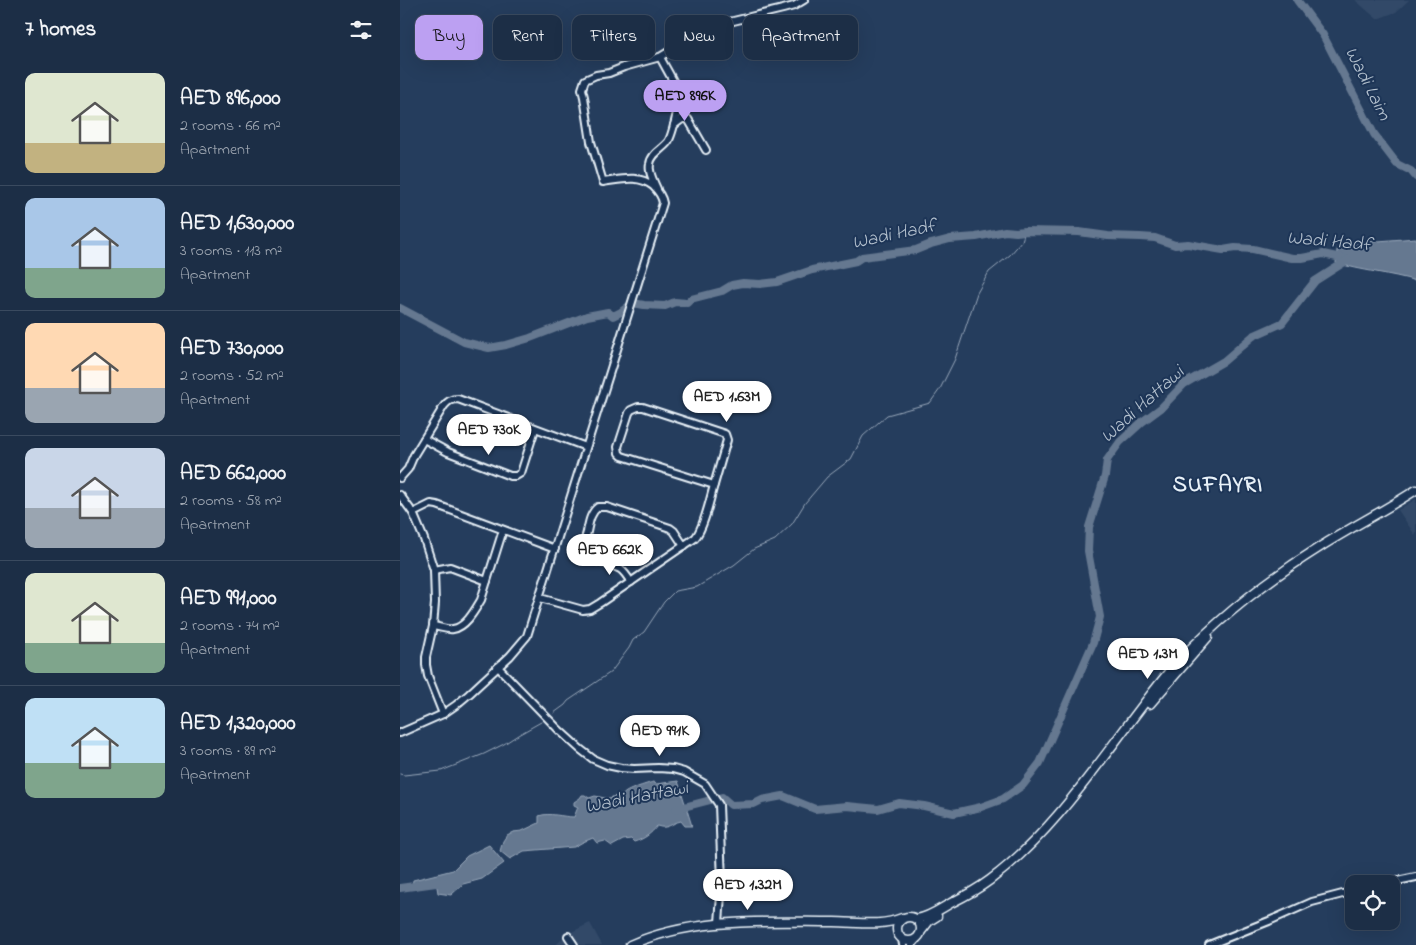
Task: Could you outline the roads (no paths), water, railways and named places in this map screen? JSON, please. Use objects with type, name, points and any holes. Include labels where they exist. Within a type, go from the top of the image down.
[{"type":"main road","points":[[917,919],[931,914],[980,888],[1028,847],[1069,800],[1168,673],[1213,626],[1257,590],[1291,566],[1416,490]]},
{"type":"main road","points":[[874,923],[888,928],[901,939],[914,942],[929,922],[939,914],[990,885],[1030,850],[1071,805],[1137,718],[1224,622],[1262,591],[1294,569],[1360,527],[1416,495]]},
{"type":"main road","points":[[630,945],[641,940],[699,925],[722,923],[874,923],[890,922],[910,916],[917,919],[922,925],[922,930]]},
{"type":"main road","points":[[901,939],[897,925],[902,918]]},
{"type":"street","points":[[658,190],[648,182],[640,179],[631,178],[603,182],[591,142],[582,89],[586,79],[660,57],[709,28],[794,6],[804,0]]},
{"type":"street","points":[[400,733],[443,714],[469,694],[523,643],[527,636],[663,203],[649,168],[655,154],[670,139],[679,94],[660,57]]},
{"type":"street","points":[[674,125],[682,119],[688,119],[706,150]]},
{"type":"street","points":[[400,478],[408,469],[448,400],[453,399],[458,399],[586,447]]},
{"type":"street","points":[[540,598],[583,610],[590,609],[698,535],[714,485],[728,440],[725,434],[643,407],[631,410],[618,447],[619,453],[622,456],[714,485]]},
{"type":"street","points":[[424,439],[448,452],[510,476],[516,476],[521,473],[535,429]]},
{"type":"street","points":[[400,496],[413,512],[434,570],[435,603],[426,665],[428,676],[443,714]]},
{"type":"street","points":[[413,512],[431,504],[437,505],[554,549]]},
{"type":"street","points":[[631,582],[620,568],[588,557],[583,551],[592,513],[598,507],[607,507],[670,528],[684,546]]},
{"type":"street","points":[[433,626],[451,629],[459,628],[481,600],[503,530]]},
{"type":"street","points":[[434,570],[450,567],[488,581]]},
{"type":"street","points":[[498,667],[559,730],[593,759],[621,768],[673,769],[684,772],[705,784],[719,805],[722,881],[720,907],[722,923]]},
{"type":"street","points":[[1400,880],[1416,877]]},
{"type":"street","points":[[1209,945],[1312,902],[1345,893]]},
{"type":"street","points":[[568,936],[574,945]]},
{"type":"water","points":[[1416,238],[1416,281],[1336,263],[1337,250],[1365,242]]},
{"type":"water","points":[[678,781],[692,826],[685,826],[681,821],[667,827],[657,826],[650,834],[641,839],[634,842],[631,839],[623,840],[612,846],[605,841],[597,843],[593,838],[574,847],[524,851],[510,859],[500,851],[507,835],[522,831],[539,823],[539,816],[574,817],[578,807],[574,805],[574,802],[582,795],[589,798],[595,796],[610,799],[617,796],[614,803],[618,807],[623,795],[632,789],[653,782],[656,784]]},
{"type":"water","points":[[489,845],[504,863],[482,879],[463,884],[451,895],[438,893],[437,887],[430,882],[423,886],[412,886],[413,880],[453,870],[467,856]]},
{"type":"waterway","name":"Wadi Laim","points":[[1297,0],[1323,35],[1374,134],[1397,164],[1411,171],[1416,177]]},
{"type":"waterway","name":"Wadi Hadf","points":[[400,308],[464,342],[489,348],[530,338],[587,316],[608,312],[613,316],[633,303],[665,306],[675,302],[687,303],[691,299],[722,291],[732,285],[777,282],[812,270],[856,261],[862,257],[916,250],[950,239],[976,237],[1005,231],[1079,232],[1108,236],[1155,238],[1175,245],[1188,244],[1223,250],[1235,248],[1253,249],[1292,258],[1323,254],[1346,259]]},
{"type":"waterway","points":[[554,713],[568,701],[611,672],[633,640],[644,632],[664,602],[675,591],[697,587],[734,565],[754,549],[775,540],[792,524],[805,503],[827,477],[851,459],[863,436],[887,415],[930,403],[940,389],[955,359],[977,293],[989,272],[1010,255],[1022,241],[1025,231]]},
{"type":"waterway","name":"Wadi Hattawi","points":[[676,809],[722,797],[731,805],[754,804],[762,800],[783,796],[815,809],[847,806],[878,809],[899,803],[924,806],[954,813],[981,807],[1003,799],[1023,785],[1040,763],[1093,643],[1100,617],[1088,551],[1089,527],[1105,476],[1107,460],[1120,442],[1161,408],[1184,384],[1224,361],[1253,336],[1282,323],[1315,281],[1348,260]]},
{"type":"waterway","points":[[400,774],[441,771],[484,754],[541,722]]},
{"type":"waterway","name":"Wadi Hattawi","points":[[400,888],[443,882]]},
{"type":"district","name":"SUFAYRI","points":[[1218,486]]}]
